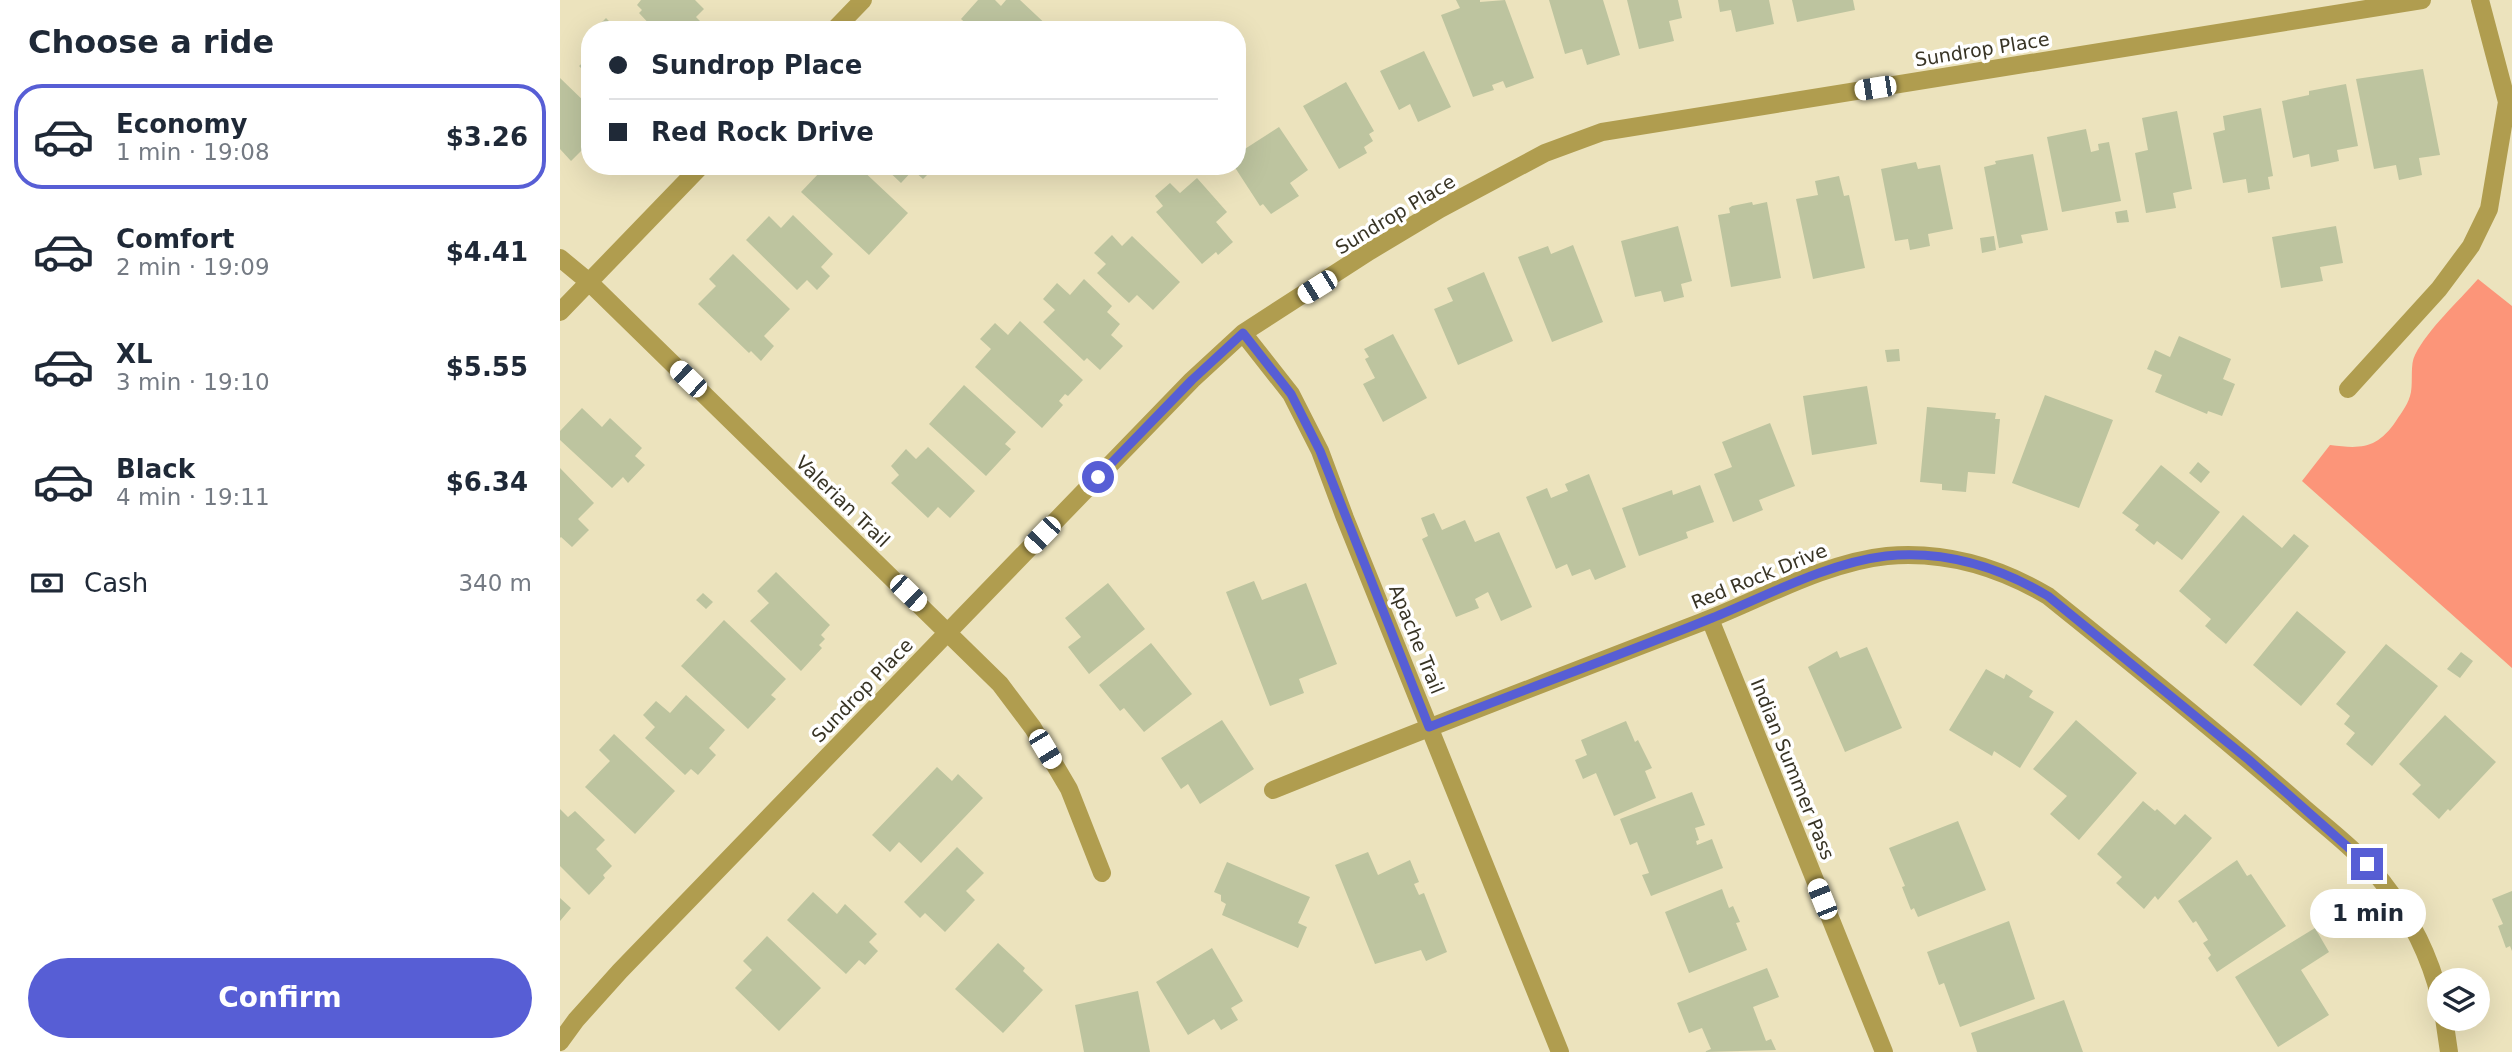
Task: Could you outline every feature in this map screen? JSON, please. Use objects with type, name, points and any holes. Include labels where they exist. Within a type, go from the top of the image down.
[{"type":"street","points":[[843,21],[863,0]]},
{"type":"street","name":"Sundrop Place","points":[[560,1042],[620,971],[1192,380],[1243,333],[1440,209],[1545,153],[1602,132],[2422,0]]},
{"type":"street","points":[[2348,388],[2440,289],[2471,246],[2489,209],[2507,102],[2480,0]]},
{"type":"street","points":[[560,312],[692,175]]},
{"type":"street","name":"Valerian Trail","points":[[560,258],[589,282],[1000,684],[1033,728],[1069,789],[1102,873]]},
{"type":"street","name":"Apache Trail","points":[[1243,333],[1291,394],[1320,451],[1560,1052]]},
{"type":"street","name":"Red Rock Drive","points":[[1273,790],[1838,566],[1885,556],[1959,559],[1982,565],[2048,596],[2238,751],[2367,864],[2385,884],[2416,933],[2431,968]]},
{"type":"street","name":"Indian Summer Pass","points":[[1710,619],[1884,1052]]},
{"type":"street","points":[[2446,1031],[2449,1052]]},
{"type":"shaded area","points":[[2478,279],[2512,306],[2512,668],[2302,481],[2330,445],[2368,445],[2389,430],[2409,400],[2413,359],[2421,345]]},
{"type":"building","points":[[641,0],[695,0],[704,9],[696,17],[700,21],[647,21],[639,13],[642,10],[637,5]]},
{"type":"building","points":[[978,0],[995,0],[1001,6],[1006,0],[1020,0],[1042,21],[963,21],[961,19]]},
{"type":"building","points":[[1456,0],[1505,0],[1534,78],[1506,88],[1503,81],[1492,85],[1494,90],[1473,97],[1441,15],[1460,8]]},
{"type":"building","points":[[1549,0],[1603,0],[1620,55],[1587,65],[1582,49],[1565,54]]},
{"type":"building","points":[[1627,0],[1678,0],[1682,18],[1669,21],[1674,41],[1639,49]]},
{"type":"building","points":[[1718,0],[1769,0],[1774,24],[1736,32],[1731,10],[1720,12]]},
{"type":"building","points":[[1792,0],[1853,0],[1855,10],[1797,22]]},
{"type":"building","points":[[1424,51],[1451,107],[1418,122],[1410,104],[1399,110],[1380,71]]},
{"type":"building","points":[[2423,69],[2440,155],[2419,158],[2422,175],[2399,180],[2396,165],[2374,169],[2356,79]]},
{"type":"building","points":[[560,78],[581,98],[581,151],[571,161],[560,149]]},
{"type":"building","points":[[1346,82],[1374,131],[1369,134],[1373,141],[1364,147],[1367,153],[1339,169],[1303,106]]},
{"type":"building","points":[[2346,84],[2358,146],[2337,150],[2339,161],[2311,167],[2309,154],[2293,158],[2282,101],[2309,95],[2309,91]]},
{"type":"building","points":[[2261,108],[2273,176],[2268,177],[2270,189],[2248,193],[2246,179],[2223,183],[2213,133],[2225,130],[2223,116]]},
{"type":"building","points":[[2177,111],[2192,189],[2173,193],[2176,208],[2146,213],[2135,153],[2148,150],[2142,118]]},
{"type":"building","points":[[1279,127],[1308,170],[1290,183],[1299,196],[1271,214],[1263,204],[1260,206],[1240,175],[1246,175],[1246,148]]},
{"type":"building","points":[[2086,129],[2091,152],[2099,150],[2098,144],[2109,142],[2121,201],[2062,212],[2047,137]]},
{"type":"building","points":[[2033,154],[2048,230],[2021,235],[2023,243],[1999,248],[1984,167],[1996,164],[1995,161]]},
{"type":"building","points":[[1916,162],[1918,169],[1940,165],[1953,229],[1928,234],[1930,246],[1910,250],[1908,239],[1895,241],[1881,169]]},
{"type":"building","points":[[817,175],[868,175],[908,213],[869,255],[801,192]]},
{"type":"building","points":[[893,175],[908,175],[901,183]]},
{"type":"building","points":[[1839,176],[1844,196],[1849,195],[1865,268],[1813,279],[1796,199],[1818,195],[1815,181]]},
{"type":"building","points":[[1197,178],[1227,212],[1216,222],[1233,242],[1202,264],[1156,212],[1163,206],[1155,196],[1170,183],[1180,193]]},
{"type":"building","points":[[1752,202],[1753,205],[1767,202],[1781,278],[1731,287],[1718,215],[1730,213],[1729,208],[1732,206]]},
{"type":"building","points":[[2127,210],[2129,222],[2117,223],[2115,212]]},
{"type":"building","points":[[793,215],[833,254],[821,267],[830,276],[817,290],[807,280],[797,290],[746,240],[769,216],[781,228]]},
{"type":"building","points":[[1678,226],[1692,281],[1681,284],[1684,297],[1664,302],[1661,291],[1635,297],[1621,241]]},
{"type":"building","points":[[2336,226],[2343,263],[2320,267],[2323,281],[2281,288],[2272,237]]},
{"type":"building","points":[[1112,235],[1122,246],[1132,236],[1180,282],[1153,310],[1137,295],[1129,303],[1097,273],[1106,264],[1094,253]]},
{"type":"building","points":[[1994,236],[1996,250],[1982,253],[1980,238]]},
{"type":"building","points":[[1573,245],[1603,322],[1552,342],[1518,257],[1548,246],[1551,254]]},
{"type":"building","points":[[733,254],[790,309],[764,336],[774,346],[761,361],[751,351],[749,353],[698,304],[716,286],[709,279]]},
{"type":"building","points":[[1484,272],[1513,341],[1458,365],[1434,309],[1453,301],[1447,288]]},
{"type":"building","points":[[1084,279],[1112,306],[1107,312],[1120,324],[1111,335],[1123,346],[1100,370],[1087,358],[1084,361],[1043,322],[1055,310],[1043,299],[1057,283],[1070,295]]},
{"type":"building","points":[[1020,321],[1083,380],[1068,396],[1065,394],[1059,401],[1063,405],[1042,428],[975,367],[991,349],[980,339],[995,323],[1008,335]]},
{"type":"building","points":[[1393,334],[1427,398],[1383,422],[1363,384],[1375,378],[1365,359],[1369,357],[1364,349]]},
{"type":"building","points":[[2179,336],[2231,359],[2223,379],[2235,384],[2222,416],[2208,411],[2207,414],[2155,392],[2162,375],[2147,369],[2155,350],[2170,357]]},
{"type":"building","points":[[1899,349],[1900,361],[1887,362],[1885,350]]},
{"type":"building","points":[[964,385],[1016,432],[1005,444],[1011,449],[986,476],[929,424]]},
{"type":"building","points":[[1867,386],[1877,444],[1812,455],[1803,396]]},
{"type":"building","points":[[2045,395],[2113,420],[2079,508],[2012,483]]},
{"type":"building","points":[[1927,407],[1996,413],[1995,419],[2000,419],[1995,474],[1968,472],[1966,492],[1942,490],[1942,484],[1920,482]]},
{"type":"building","points":[[582,408],[602,427],[610,418],[642,448],[635,456],[645,465],[628,483],[623,477],[612,488],[560,440],[560,431]]},
{"type":"building","points":[[1770,423],[1795,486],[1759,500],[1763,510],[1733,522],[1714,474],[1732,467],[1722,442]]},
{"type":"building","points":[[928,447],[975,491],[950,518],[938,507],[928,518],[891,483],[899,475],[891,466],[906,449],[916,459]]},
{"type":"building","points":[[2198,462],[2210,472],[2201,483],[2189,473]]},
{"type":"building","points":[[2161,465],[2220,512],[2182,560],[2157,541],[2154,545],[2135,530],[2139,525],[2122,513]]},
{"type":"building","points":[[560,468],[594,503],[578,519],[589,530],[572,547],[560,538]]},
{"type":"building","points":[[1589,474],[1626,567],[1595,580],[1590,569],[1572,576],[1567,564],[1556,569],[1526,497],[1547,488],[1551,498],[1568,491],[1565,484]]},
{"type":"building","points":[[1700,485],[1714,522],[1686,532],[1688,538],[1639,556],[1622,508],[1672,490],[1673,495]]},
{"type":"building","points":[[1434,513],[1442,530],[1465,520],[1475,542],[1499,532],[1532,607],[1501,621],[1488,592],[1475,599],[1479,608],[1456,617],[1422,539],[1428,536],[1421,518]]},
{"type":"building","points":[[2243,515],[2282,548],[2294,534],[2309,546],[2226,644],[2205,626],[2211,619],[2179,591]]},
{"type":"building","points":[[776,572],[830,625],[821,635],[825,639],[819,645],[822,648],[801,671],[750,621],[769,603],[757,591]]},
{"type":"building","points":[[1254,581],[1262,600],[1306,583],[1337,664],[1299,679],[1304,693],[1270,706],[1226,592]]},
{"type":"building","points":[[1108,583],[1145,629],[1089,674],[1068,647],[1081,637],[1065,618]]},
{"type":"building","points":[[703,593],[713,602],[706,609],[696,600]]},
{"type":"building","points":[[2297,611],[2346,652],[2301,706],[2253,665]]},
{"type":"building","points":[[724,620],[786,679],[771,695],[776,699],[748,729],[681,666]]},
{"type":"building","points":[[1151,643],[1192,694],[1144,732],[1124,708],[1120,711],[1099,685]]},
{"type":"building","points":[[2386,644],[2438,686],[2372,766],[2346,744],[2355,733],[2344,724],[2350,716],[2336,704]]},
{"type":"building","points":[[1867,647],[1902,728],[1845,752],[1808,667],[1837,651],[1840,658]]},
{"type":"building","points":[[2461,652],[2473,661],[2460,678],[2447,669]]},
{"type":"building","points":[[1986,669],[2004,679],[2006,674],[2033,691],[2029,697],[2054,712],[2020,768],[1994,751],[1992,756],[1949,730]]},
{"type":"building","points":[[686,695],[725,730],[709,748],[716,755],[698,775],[691,769],[685,775],[645,738],[655,727],[643,715],[656,701],[670,713]]},
{"type":"building","points":[[2445,715],[2496,762],[2450,811],[2448,809],[2439,819],[2412,794],[2421,785],[2399,764]]},
{"type":"building","points":[[1222,720],[1254,769],[1200,804],[1188,784],[1181,789],[1161,758]]},
{"type":"building","points":[[2076,720],[2137,773],[2079,840],[2050,814],[2067,796],[2033,769]]},
{"type":"building","points":[[1626,721],[1635,742],[1638,740],[1652,768],[1645,771],[1656,798],[1614,816],[1596,773],[1583,779],[1575,760],[1587,755],[1581,740]]},
{"type":"building","points":[[614,734],[675,791],[635,834],[585,787],[610,761],[599,750]]},
{"type":"building","points":[[937,767],[952,781],[958,774],[983,798],[921,863],[899,842],[890,852],[872,835]]},
{"type":"building","points":[[1692,792],[1705,825],[1695,828],[1699,840],[1696,841],[1697,845],[1712,839],[1723,868],[1651,896],[1642,875],[1649,873],[1637,842],[1630,845],[1620,819]]},
{"type":"building","points":[[2143,801],[2175,825],[2185,814],[2212,838],[2158,900],[2155,896],[2144,909],[2116,883],[2122,877],[2097,854]]},
{"type":"building","points":[[560,809],[568,817],[575,811],[605,840],[596,849],[612,866],[589,895],[560,866]]},
{"type":"building","points":[[1958,821],[1986,890],[1918,917],[1914,908],[1911,910],[1902,887],[1905,886],[1889,848]]},
{"type":"building","points":[[957,847],[984,873],[966,891],[975,900],[945,932],[925,913],[920,918],[904,902]]},
{"type":"building","points":[[1368,852],[1378,875],[1410,860],[1419,882],[1414,884],[1419,895],[1424,893],[1447,952],[1426,961],[1421,950],[1375,964],[1335,865]]},
{"type":"building","points":[[2237,860],[2247,876],[2251,874],[2286,926],[2217,972],[2203,943],[2208,940],[2178,901]]},
{"type":"building","points":[[1227,862],[1310,897],[1298,923],[1307,927],[1298,948],[1222,915],[1226,904],[1221,901],[1221,895],[1214,892]]},
{"type":"building","points":[[1722,889],[1729,908],[1733,906],[1740,922],[1736,923],[1747,950],[1689,973],[1665,912]]},
{"type":"building","points":[[2512,891],[2512,951],[2510,946],[2506,948],[2498,926],[2503,924],[2492,899]]},
{"type":"building","points":[[813,892],[837,914],[845,904],[877,934],[869,942],[878,951],[865,965],[859,960],[846,974],[787,920]]},
{"type":"building","points":[[560,898],[571,908],[560,921]]},
{"type":"building","points":[[2009,921],[2035,999],[1960,1027],[1944,983],[1939,985],[1927,952]]},
{"type":"building","points":[[2315,928],[2329,952],[2301,970],[2329,1015],[2278,1047],[2235,977]]},
{"type":"building","points":[[767,936],[821,988],[779,1031],[735,988],[752,970],[743,961]]},
{"type":"building","points":[[998,943],[1025,968],[1023,971],[1043,990],[1003,1033],[955,989]]},
{"type":"building","points":[[1212,948],[1243,1001],[1231,1008],[1238,1020],[1221,1030],[1214,1019],[1188,1035],[1156,982]]},
{"type":"building","points":[[1767,968],[1779,997],[1753,1007],[1766,1041],[1771,1039],[1776,1050],[1704,1052],[1711,1049],[1702,1028],[1689,1033],[1677,1003]]},
{"type":"building","points":[[1138,991],[1150,1052],[1084,1052],[1075,1005]]},
{"type":"building","points":[[2064,1000],[2083,1052],[1977,1052],[1971,1033]]},
{"type":"route","points":[[1098,477],[1192,380],[1243,333],[1291,394],[1320,451],[1429,727],[1710,619],[1838,566],[1885,556],[1959,559],[1982,565],[2048,596],[2249,760],[2367,864]]}]
